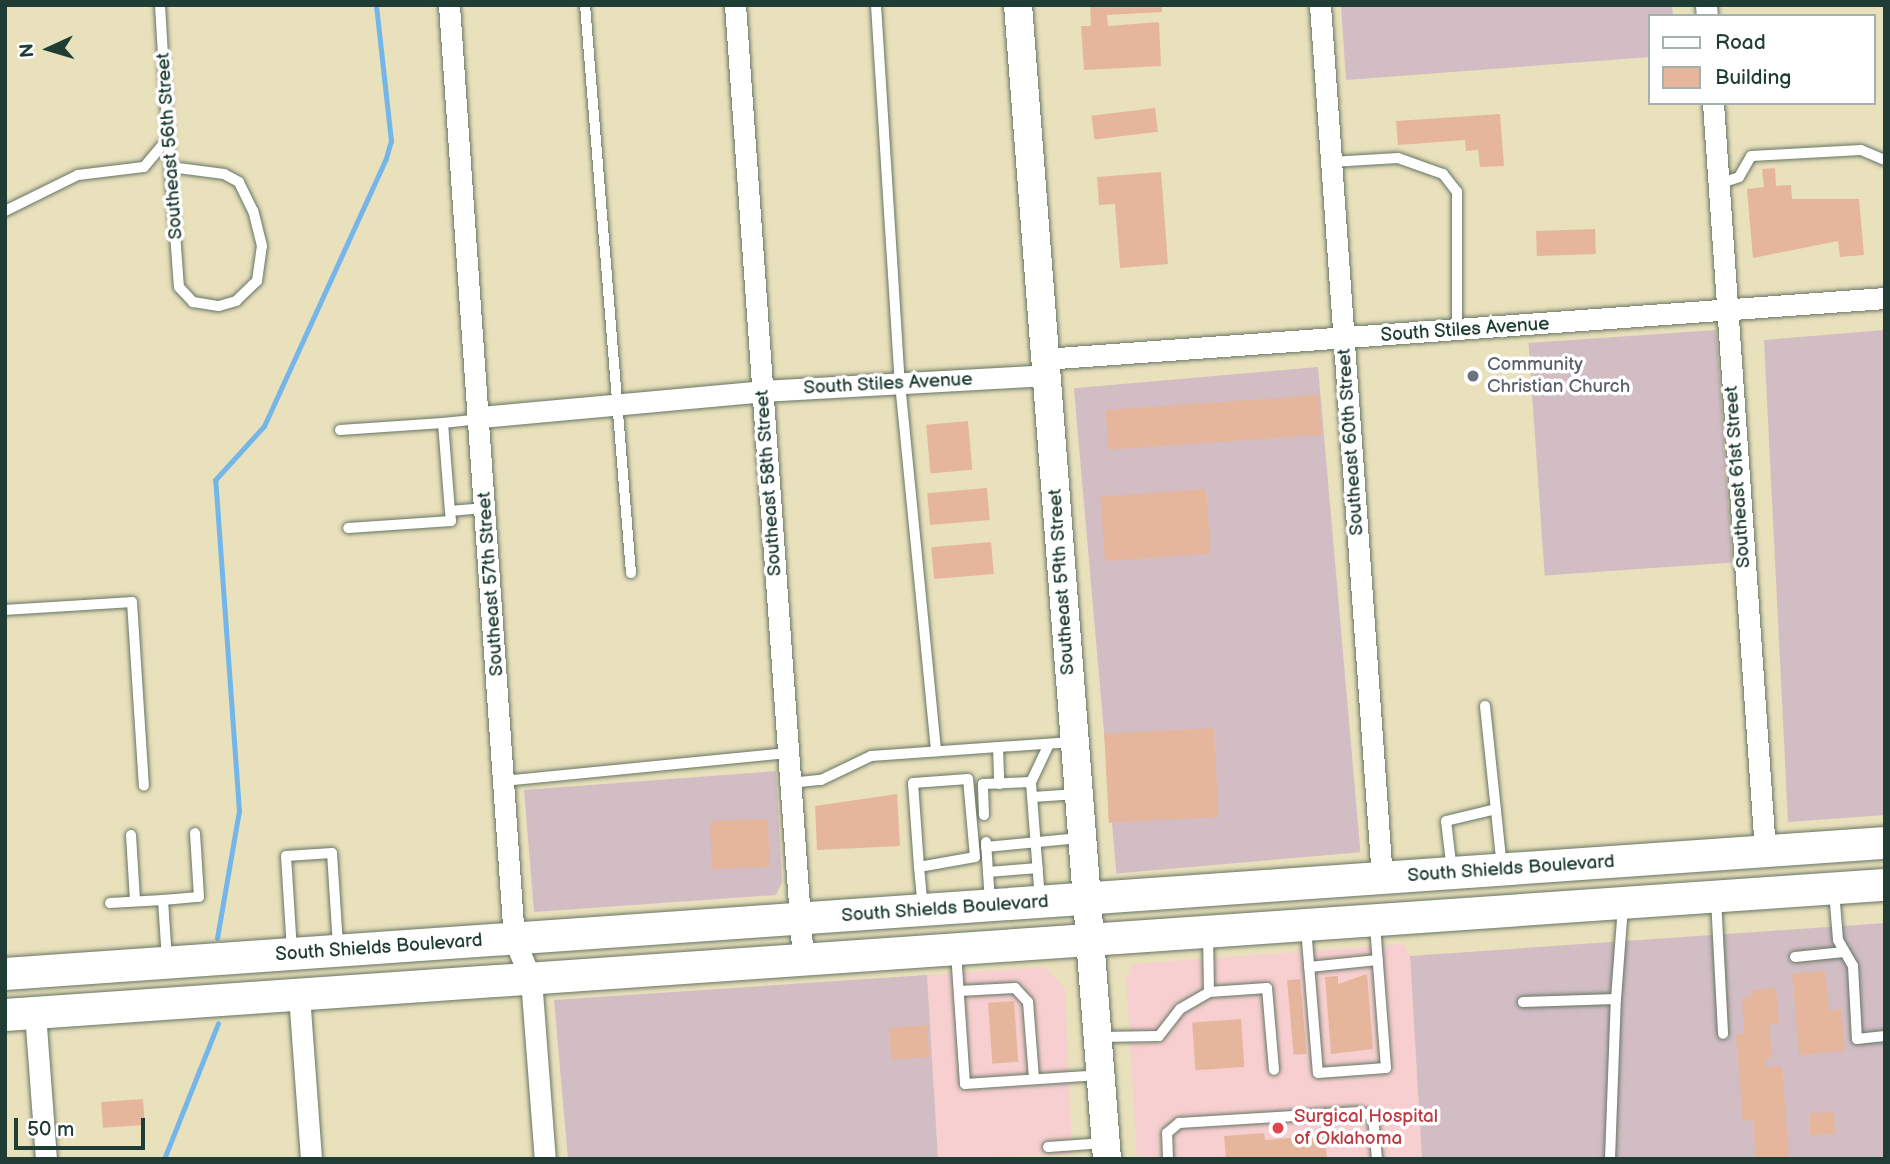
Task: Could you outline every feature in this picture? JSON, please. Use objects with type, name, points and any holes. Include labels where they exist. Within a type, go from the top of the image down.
[{"type":"main road","name":"Southeast 59th Street","points":[[1018,5],[1045,367],[1061,743],[1077,794],[1106,1151]]},
{"type":"main road","name":"South Shields Boulevard","points":[[5,974],[1885,843]]},
{"type":"main road","points":[[1620,861],[1623,903]]},
{"type":"main road","points":[[20,1014],[1834,888],[1884,889]]},
{"type":"street","name":"Southeast 57th Street","points":[[450,5],[514,939],[531,979],[545,1159]]},
{"type":"street","name":"Southeast 58th Street","points":[[735,5],[803,961]]},
{"type":"street","name":"Southeast 60th Street","points":[[1320,5],[1382,878]]},
{"type":"street","name":"Southeast 61st Street","points":[[1713,105],[1765,851]]},
{"type":"street","name":"South Stiles Avenue","points":[[480,418],[763,391],[900,383],[1343,339],[1885,298]]},
{"type":"street","points":[[299,995],[311,1159]]},
{"type":"street","points":[[20,1014],[46,1159]]},
{"type":"lane","name":"Southeast 56th Street","points":[[160,5],[168,138],[170,167],[179,287],[193,302],[219,306],[236,301],[257,281],[262,246],[239,182],[194,166],[170,167]]},
{"type":"lane","points":[[586,5],[631,573]]},
{"type":"lane","points":[[876,5],[900,383],[936,751]]},
{"type":"lane","points":[[5,211],[78,175],[144,167],[168,138]]},
{"type":"lane","points":[[1718,184],[1739,177],[1751,156],[1861,150],[1885,160]]},
{"type":"lane","points":[[1331,162],[1398,158],[1443,174],[1457,192],[1457,330]]},
{"type":"lane","points":[[340,430],[480,418]]},
{"type":"lane","points":[[348,528],[451,521],[443,423]]},
{"type":"lane","points":[[450,511],[486,508]]},
{"type":"lane","points":[[5,610],[132,602],[144,786]]},
{"type":"lane","points":[[1485,706],[1502,869]]},
{"type":"lane","points":[[790,783],[821,780],[871,756],[1061,743]]},
{"type":"lane","points":[[1041,902],[1031,782],[1061,743]]},
{"type":"lane","points":[[998,747],[999,784]]},
{"type":"lane","points":[[503,781],[788,753]]},
{"type":"lane","points":[[919,867],[975,858],[968,779],[913,783],[919,867],[923,911]]},
{"type":"lane","points":[[984,815],[983,784],[1031,782]]},
{"type":"lane","points":[[1033,797],[1077,794]]},
{"type":"lane","points":[[1452,873],[1446,821],[1496,809]]},
{"type":"lane","points":[[110,903],[199,897],[195,833]]},
{"type":"lane","points":[[131,835],[135,901]]},
{"type":"lane","points":[[990,906],[986,844],[1037,843],[1080,838]]},
{"type":"lane","points":[[292,954],[286,856],[332,853],[338,951]]},
{"type":"lane","points":[[988,872],[1038,868]]},
{"type":"lane","points":[[1834,888],[1844,952],[1853,967],[1857,1039],[1885,1036]]},
{"type":"lane","points":[[1716,897],[1723,1034]]},
{"type":"lane","points":[[163,900],[167,962]]},
{"type":"lane","points":[[1611,1159],[1616,999],[1623,903]]},
{"type":"lane","points":[[1306,926],[1318,1073],[1386,1068],[1374,921]]},
{"type":"lane","points":[[1208,932],[1209,992]]},
{"type":"lane","points":[[956,950],[965,1084],[1099,1075]]},
{"type":"lane","points":[[1795,957],[1844,952]]},
{"type":"lane","points":[[1309,967],[1378,960]]},
{"type":"lane","points":[[959,991],[1015,988],[1028,1002],[1034,1079]]},
{"type":"lane","points":[[1096,1037],[1159,1036],[1180,1009],[1209,992],[1267,988],[1274,1070]]},
{"type":"lane","points":[[1523,1002],[1616,999]]},
{"type":"lane","points":[[1168,1159],[1167,1133],[1179,1123],[1359,1112],[1373,1116],[1377,1159]]},
{"type":"lane","points":[[1048,1147],[1106,1151]]},
{"type":"shaded area","points":[[1341,5],[1672,5],[1673,14],[1648,14],[1648,57],[1346,80]]},
{"type":"shaded area","points":[[1716,330],[1732,562],[1545,576],[1528,343]]},
{"type":"shaded area","points":[[1885,330],[1885,815],[1788,822],[1764,340]]},
{"type":"shaded area","points":[[1318,367],[1360,852],[1116,873],[1074,388]]},
{"type":"shaded area","points":[[776,771],[782,882],[776,895],[534,912],[524,790]]},
{"type":"shaded area","points":[[1885,923],[1885,1159],[1422,1159],[1410,956]]},
{"type":"shaded area","points":[[1404,944],[1410,956],[1422,1159],[1137,1159],[1126,977],[1133,964]]},
{"type":"shaded area","points":[[1044,967],[1065,988],[1072,1154],[938,1159],[927,975]]},
{"type":"shaded area","points":[[927,975],[938,1159],[568,1159],[554,1000]]},
{"type":"building","points":[[1090,5],[1162,5],[1162,12],[1107,15],[1108,26],[1159,22],[1161,66],[1084,70],[1081,26],[1091,26]]},
{"type":"building","points":[[1155,108],[1158,132],[1094,140],[1091,116]]},
{"type":"building","points":[[1500,114],[1504,166],[1480,167],[1478,150],[1466,151],[1465,140],[1398,145],[1396,121]]},
{"type":"building","points":[[1775,168],[1776,186],[1791,185],[1792,199],[1859,199],[1864,255],[1840,257],[1838,241],[1753,258],[1747,189],[1764,187],[1762,169]]},
{"type":"building","points":[[1161,172],[1168,264],[1120,268],[1115,204],[1099,205],[1097,177]]},
{"type":"building","points":[[1595,229],[1596,254],[1537,256],[1536,231]]},
{"type":"building","points":[[1319,395],[1322,435],[1108,450],[1106,410]]},
{"type":"building","points":[[968,421],[972,470],[930,473],[926,425]]},
{"type":"building","points":[[987,488],[990,520],[930,525],[927,493]]},
{"type":"building","points":[[1206,489],[1211,554],[1105,561],[1100,496]]},
{"type":"building","points":[[991,542],[994,574],[934,579],[931,547]]},
{"type":"building","points":[[1214,728],[1219,817],[1109,823],[1104,734]]},
{"type":"building","points":[[897,794],[900,846],[817,850],[815,806]]},
{"type":"building","points":[[768,819],[770,867],[712,869],[710,821]]},
{"type":"building","points":[[1825,971],[1829,1011],[1841,1009],[1845,1051],[1799,1055],[1792,974]]},
{"type":"building","points":[[1367,974],[1373,1049],[1331,1054],[1325,977],[1338,976],[1338,984]]},
{"type":"building","points":[[1300,979],[1307,1054],[1294,1055],[1287,980]]},
{"type":"building","points":[[1776,988],[1779,1023],[1769,1024],[1772,1058],[1765,1058],[1766,1067],[1782,1066],[1789,1159],[1756,1159],[1753,1120],[1743,1121],[1736,1034],[1744,1034],[1742,998],[1752,997],[1752,990]]},
{"type":"building","points":[[1014,1001],[1018,1062],[992,1064],[988,1003]]},
{"type":"building","points":[[1241,1019],[1244,1067],[1195,1070],[1192,1022]]},
{"type":"building","points":[[927,1025],[929,1057],[891,1060],[889,1028]]},
{"type":"building","points":[[143,1099],[145,1125],[103,1128],[101,1102]]},
{"type":"building","points":[[1834,1112],[1835,1134],[1810,1135],[1809,1113]]},
{"type":"building","points":[[1264,1133],[1265,1140],[1325,1135],[1327,1159],[1226,1159],[1224,1136]]},
{"type":"waterway","points":[[217,938],[239,811],[215,480],[264,426],[386,158],[391,141],[376,5]]},
{"type":"waterway","points":[[164,1159],[218,1023]]},
{"type":"place","name":"Community Christian Church","points":[[1473,376]]},
{"type":"place","name":"Surgical Hospital of Oklahoma","points":[[1278,1128]]}]
